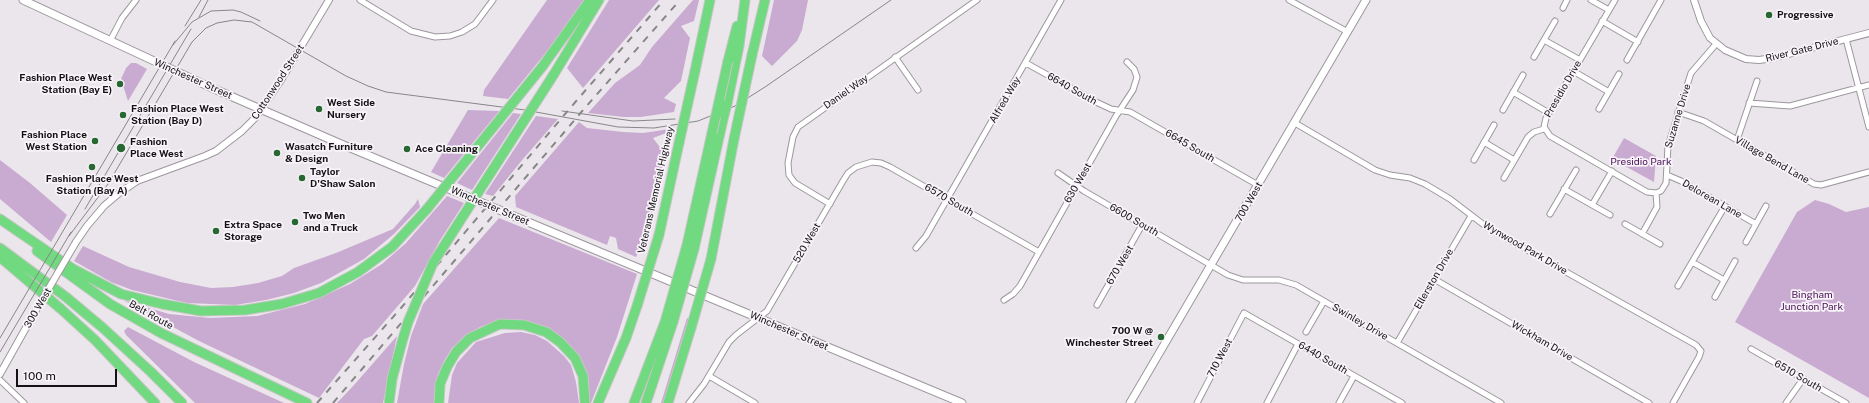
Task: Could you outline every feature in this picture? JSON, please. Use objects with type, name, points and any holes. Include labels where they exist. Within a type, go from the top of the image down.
[{"type":"highway","points":[[0,220],[74,269],[121,294],[162,304],[201,311],[245,310],[282,304],[319,293],[358,272],[392,247],[427,209],[542,67],[590,0]]},
{"type":"highway","points":[[389,403],[392,379],[404,335],[433,263],[600,0]]},
{"type":"highway","name":"Veterans Memorial Highway","points":[[598,403],[626,338],[659,235],[710,0]]},
{"type":"highway","points":[[691,247],[712,133],[728,61],[744,0]]},
{"type":"highway","points":[[646,403],[691,247],[724,115],[739,46],[744,0]]},
{"type":"highway","points":[[668,403],[711,259],[734,140],[765,0]]},
{"type":"highway","name":"Belt Route","points":[[0,220],[30,246],[110,304],[210,358],[307,403]]},
{"type":"highway","points":[[0,248],[66,297],[103,328],[182,403]]},
{"type":"highway","points":[[0,257],[95,340],[155,403]]},
{"type":"highway","points":[[634,403],[669,322]]},
{"type":"highway","points":[[439,403],[440,384],[447,367],[456,352],[470,338],[500,324],[524,324],[546,332],[560,342],[575,358],[583,376],[585,403]]},
{"type":"main road","name":"Winchester Street","points":[[23,0],[261,109],[962,403]]},
{"type":"main road","name":"700 West","points":[[1130,403],[1366,0]]},
{"type":"street","points":[[110,41],[122,18],[136,0]]},
{"type":"street","name":"Cottonwood Street","points":[[76,242],[95,216],[118,194],[137,181],[195,160],[216,150],[242,131],[261,109],[282,80],[329,0]]},
{"type":"street","points":[[360,0],[419,34],[435,37],[450,36],[462,32],[475,24],[492,0]]},
{"type":"street","name":"Daniel Way","points":[[830,204],[798,185],[791,178],[788,167],[794,133],[798,126],[977,0]]},
{"type":"street","name":"Alfred Way","points":[[916,248],[926,236],[1061,0]]},
{"type":"street","points":[[1289,0],[1348,32]]},
{"type":"street","points":[[1563,8],[1567,0]]},
{"type":"street","points":[[1591,0],[1609,10]]},
{"type":"street","name":"Presidio Drive","points":[[1615,0],[1549,113],[1544,123],[1544,129],[1550,136],[1647,192],[1656,193]]},
{"type":"street","points":[[1627,60],[1662,0]]},
{"type":"street","name":"River Gate Drive","points":[[1694,0],[1705,30],[1716,44],[1738,57],[1759,60],[1773,58],[1869,33]]},
{"type":"street","points":[[1602,21],[1638,42]]},
{"type":"street","points":[[1534,57],[1555,22]]},
{"type":"street","points":[[1846,39],[1869,127]]},
{"type":"street","points":[[1544,40],[1580,60]]},
{"type":"street","name":"Suzanne Drive","points":[[1656,193],[1664,186],[1667,175],[1668,146],[1692,71],[1716,44]]},
{"type":"street","points":[[895,57],[918,90]]},
{"type":"street","name":"630 West","points":[[1004,300],[1013,294],[1020,286],[1133,90],[1136,82],[1136,73],[1127,62]]},
{"type":"street","name":"6640 South","points":[[1026,63],[1096,102],[1111,109],[1121,110]]},
{"type":"street","points":[[1573,71],[1609,92]]},
{"type":"street","points":[[1598,109],[1619,74]]},
{"type":"street","points":[[1503,110],[1523,75]]},
{"type":"street","points":[[1737,140],[1756,81]]},
{"type":"street","points":[[1749,103],[1790,106],[1869,85]]},
{"type":"street","points":[[1513,92],[1549,113]]},
{"type":"street","name":"6645 South","points":[[1121,110],[1130,112],[1258,185]]},
{"type":"street","name":"Village Bend Lane","points":[[1678,112],[1700,119],[1814,184],[1821,184],[1869,172]]},
{"type":"street","name":"Wynwood Park Drive","points":[[1295,123],[1376,170],[1420,182],[1450,199],[1488,228],[1699,348],[1701,351],[1699,357],[1673,403]]},
{"type":"street","points":[[1474,160],[1494,124]]},
{"type":"street","points":[[1504,178],[1530,135],[1544,129]]},
{"type":"street","points":[[1484,142],[1514,160]]},
{"type":"street","name":"6570 South","points":[[856,167],[866,163],[881,163],[1039,252]]},
{"type":"street","name":"520 West","points":[[689,403],[709,376],[728,342],[757,317],[767,311],[848,173],[856,167]]},
{"type":"street","points":[[1550,214],[1576,170]]},
{"type":"street","points":[[1592,205],[1612,171]]},
{"type":"street","name":"6600 South","points":[[1058,173],[1142,225],[1211,265]]},
{"type":"street","name":"Delorean Lane","points":[[1667,175],[1681,181],[1756,224]]},
{"type":"street","points":[[1564,189],[1610,215]]},
{"type":"street","points":[[1642,234],[1657,207],[1656,193]]},
{"type":"street","points":[[1678,286],[1725,206]]},
{"type":"street","points":[[1746,242],[1766,206]]},
{"type":"street","name":"Ellerston Drive","points":[[1397,343],[1471,216]]},
{"type":"street","points":[[1625,224],[1660,244]]},
{"type":"street","name":"670 West","points":[[1097,305],[1142,225]]},
{"type":"street","name":"300 West","points":[[0,374],[76,242]]},
{"type":"street","points":[[1714,297],[1735,261]]},
{"type":"street","points":[[1692,262],[1724,280]]},
{"type":"street","name":"Swinley Drive","points":[[1211,265],[1228,275],[1243,280],[1279,280],[1291,283],[1501,403]]},
{"type":"street","name":"Wickham Drive","points":[[1434,279],[1649,403]]},
{"type":"street","points":[[1306,332],[1324,301]]},
{"type":"street","name":"6440 South","points":[[1244,313],[1402,403]]},
{"type":"street","name":"710 West","points":[[1197,403],[1244,313]]},
{"type":"street","points":[[1267,403],[1298,344]]},
{"type":"street","name":"6510 South","points":[[1751,349],[1846,403]]},
{"type":"street","points":[[709,376],[756,403]]},
{"type":"street","points":[[1339,403],[1354,376]]},
{"type":"street","points":[[1786,403],[1803,379]]},
{"type":"street","points":[[0,380],[24,403]]},
{"type":"green space","points":[[547,0],[584,0],[548,50],[508,99],[483,96],[484,90]]},
{"type":"green space","points":[[609,0],[659,0],[583,88],[567,68]]},
{"type":"green space","points":[[693,0],[699,0],[694,21],[681,26],[690,38],[681,81],[664,98],[676,104],[674,112],[641,117],[624,117],[588,113],[615,83],[640,65],[652,47]]},
{"type":"green space","points":[[774,0],[808,0],[802,30],[797,41],[772,66],[762,56]]},
{"type":"green space","points":[[131,63],[136,63],[147,69],[128,101],[121,79],[126,68]]},
{"type":"green space","points":[[468,110],[499,111],[444,178],[431,172]]},
{"type":"green space","points":[[513,113],[521,114],[472,190],[457,183]]},
{"type":"green space","points":[[536,116],[558,119],[493,196],[485,194]]},
{"type":"green space","points":[[579,122],[587,128],[623,132],[643,133],[670,129],[669,132],[653,138],[665,154],[647,234],[636,257],[618,249],[616,238],[610,236],[607,245],[516,207],[515,196]]},
{"type":"green space","name":"Presidio Park","points":[[1624,138],[1656,156],[1654,182],[1612,159]]},
{"type":"green space","points":[[0,160],[30,183],[67,215],[51,242],[0,199]]},
{"type":"green space","points":[[447,196],[464,203],[439,242],[415,286],[372,336],[364,339],[319,398],[199,341],[123,300],[169,314],[210,318],[257,316],[305,304],[350,284],[382,264],[406,243]]},
{"type":"green space","points":[[418,199],[420,207],[394,234],[364,259],[321,283],[294,293],[266,300],[235,305],[187,303],[132,290],[111,282],[74,261],[83,246],[129,267],[180,282],[211,288],[233,287],[258,283],[282,276],[294,268],[336,253],[393,229]]},
{"type":"green space","name":"Bingham Junction Park","points":[[1815,200],[1829,204],[1846,212],[1869,207],[1869,398],[1735,322],[1797,212]]},
{"type":"green space","points":[[499,218],[637,274],[617,337],[591,403],[589,403],[589,387],[581,361],[571,347],[561,337],[544,326],[512,320],[498,321],[480,327],[452,348],[438,374],[434,403],[397,403],[411,336],[423,304]]},
{"type":"green space","points":[[687,318],[689,319],[663,403],[661,403]]},
{"type":"green space","points":[[128,327],[194,362],[284,403],[195,403],[126,335],[124,331]]},
{"type":"green space","points":[[521,332],[535,335],[547,341],[564,356],[571,365],[576,382],[579,403],[448,403],[452,375],[457,363],[476,342],[505,333]]},
{"type":"green space","points":[[397,336],[383,403],[337,403],[354,385]]},
{"type":"tram line","points":[[185,26],[201,0]]},
{"type":"tram line","points":[[199,17],[208,0]]},
{"type":"tram line","points":[[69,236],[108,184],[192,42],[206,28],[217,23],[234,20],[252,22],[346,76],[386,92],[525,110],[618,127],[654,128],[698,121],[735,106],[891,0]]},
{"type":"tram line","points":[[173,45],[192,22],[211,11],[233,10],[260,21]]},
{"type":"tram line","points":[[85,209],[191,29]]},
{"type":"tram line","points":[[0,338],[175,41]]},
{"type":"tram line","points":[[562,111],[633,121],[675,119]]},
{"type":"tram line","points":[[0,352],[71,232]]},
{"type":"railway","points":[[317,403],[401,308],[571,107],[664,0]]},
{"type":"railway","points":[[333,403],[584,109],[680,0]]},
{"type":"place","name":"Progressive","points":[[1769,15]]},
{"type":"place","name":"Fashion Place West Station (Bay E)","points":[[120,84]]},
{"type":"place","name":"West Side Nursery","points":[[319,109]]},
{"type":"place","name":"Fashion Place West Station (Bay D)","points":[[123,115]]},
{"type":"place","name":"Fashion Place West Station","points":[[95,141]]},
{"type":"place","name":"Fashion Place West","points":[[121,148]]},
{"type":"place","name":"Ace Cleaning","points":[[407,149]]},
{"type":"place","name":"Wasatch Furniture & Design","points":[[277,153]]},
{"type":"place","name":"Fashion Place West Station (Bay A)","points":[[92,167]]},
{"type":"place","name":"Taylor D'Shaw Salon","points":[[302,178]]},
{"type":"place","name":"Two Men and a Truck","points":[[295,222]]},
{"type":"place","name":"Extra Space Storage","points":[[216,231]]},
{"type":"place","name":"700 W @ Winchester Street","points":[[1161,337]]}]
